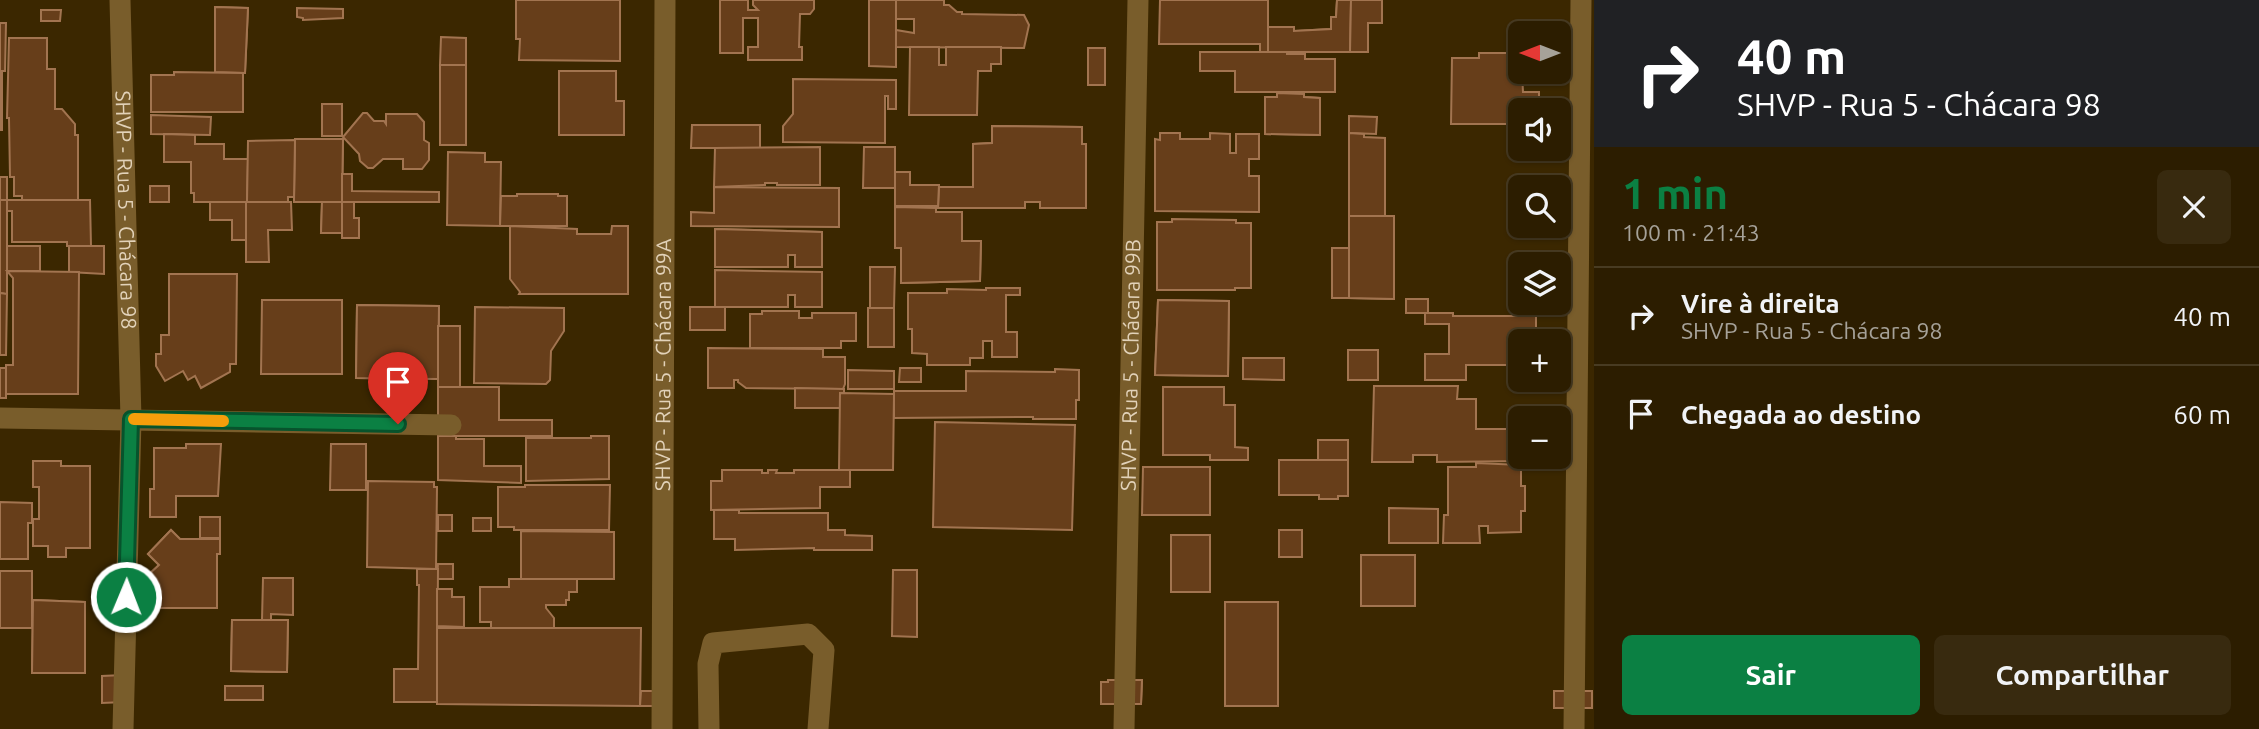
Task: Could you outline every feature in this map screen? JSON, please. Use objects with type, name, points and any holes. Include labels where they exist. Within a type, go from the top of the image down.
[{"type":"street","name":"SHVP - Rua 5 - Chácara 98","points":[[120,0],[131,419],[123,729]]},
{"type":"street","name":"SHVP - Rua 5 - Chácara 99A","points":[[662,729],[664,0]]},
{"type":"street","name":"SHVP - Rua 5 - Chácara 99B","points":[[1124,729],[1138,0]]},
{"type":"street","points":[[1574,729],[1581,0]]},
{"type":"street","points":[[0,418],[451,425]]},
{"type":"street","points":[[709,729],[708,664],[713,643],[808,634],[824,650],[818,729]]},
{"type":"building","points":[[516,0],[620,0],[620,61],[519,60]]},
{"type":"building","points":[[720,0],[748,0],[748,10],[758,10],[753,5],[753,0],[814,0],[814,9],[810,14],[800,14],[799,47],[802,47],[802,60],[748,60],[748,47],[758,47],[758,18],[743,18],[743,53],[720,53]]},
{"type":"building","points":[[869,0],[896,0],[896,67],[869,66]]},
{"type":"building","points":[[896,0],[944,0],[944,5],[949,5],[962,14],[1024,15],[1029,25],[1024,48],[896,47],[896,30],[914,33],[914,19],[896,19]]},
{"type":"building","points":[[1160,0],[1268,0],[1268,52],[1260,52],[1260,44],[1159,44]]},
{"type":"building","points":[[1337,0],[1351,0],[1350,52],[1268,52],[1268,27],[1294,27],[1294,31],[1331,29],[1331,17],[1336,17]]},
{"type":"building","points":[[1337,0],[1351,0],[1350,52],[1268,52],[1268,27],[1294,27],[1294,31],[1331,29],[1331,17],[1336,17]]},
{"type":"building","points":[[1351,0],[1382,0],[1382,23],[1368,23],[1368,52],[1350,52]]},
{"type":"building","points":[[215,7],[248,8],[245,73],[215,72]]},
{"type":"building","points":[[215,7],[248,8],[245,73],[215,72]]},
{"type":"building","points":[[297,8],[343,9],[343,18],[303,20],[297,17]]},
{"type":"building","points":[[41,10],[61,10],[60,21],[41,21]]},
{"type":"building","points":[[0,23],[6,23],[5,71],[2,71],[2,130],[0,130]]},
{"type":"building","points":[[441,37],[466,38],[466,65],[440,65]]},
{"type":"building","points":[[9,38],[47,38],[47,69],[55,69],[55,109],[62,109],[75,124],[75,135],[78,135],[78,200],[22,200],[22,196],[14,196],[14,177],[10,177],[7,118]]},
{"type":"building","points":[[910,47],[939,47],[939,65],[946,65],[946,47],[1001,47],[1001,64],[991,64],[991,71],[978,71],[977,115],[909,115]]},
{"type":"building","points":[[1088,48],[1105,48],[1105,85],[1088,85]]},
{"type":"building","points":[[1200,52],[1287,52],[1305,54],[1305,59],[1335,59],[1335,92],[1235,92],[1235,71],[1200,71]]},
{"type":"building","points":[[1479,53],[1508,53],[1508,84],[1523,84],[1523,92],[1539,92],[1539,98],[1508,98],[1508,124],[1451,124],[1452,58],[1479,58]]},
{"type":"building","points":[[440,65],[466,65],[466,145],[440,145]]},
{"type":"building","points":[[440,65],[466,65],[466,145],[440,145]]},
{"type":"building","points":[[559,71],[616,71],[616,101],[624,101],[624,135],[559,135]]},
{"type":"building","points":[[174,72],[243,73],[243,112],[151,112],[151,75],[174,75]]},
{"type":"building","points":[[793,79],[896,80],[896,109],[888,109],[888,96],[885,96],[885,143],[783,142],[783,126],[793,114]]},
{"type":"building","points":[[1277,93],[1304,94],[1304,97],[1320,98],[1320,135],[1265,134],[1265,97],[1277,97]]},
{"type":"building","points":[[1277,93],[1304,94],[1304,97],[1320,98],[1320,135],[1265,134],[1265,97],[1277,97]]},
{"type":"building","points":[[322,104],[342,104],[342,136],[322,136]]},
{"type":"building","points":[[363,113],[367,113],[374,121],[384,121],[386,124],[386,114],[417,114],[424,122],[424,140],[429,143],[429,160],[422,169],[403,169],[403,159],[383,159],[373,168],[368,168],[360,161],[359,154],[343,137]]},
{"type":"building","points":[[151,115],[211,117],[210,135],[151,134]]},
{"type":"building","points":[[1349,116],[1377,117],[1376,134],[1349,133]]},
{"type":"building","points":[[692,125],[760,125],[760,148],[691,148]]},
{"type":"building","points":[[992,126],[1082,127],[1082,144],[1086,144],[1086,208],[1040,208],[1040,202],[1025,202],[1025,208],[938,208],[939,187],[973,187],[973,144],[992,143]]},
{"type":"building","points":[[992,126],[1082,127],[1082,144],[1086,144],[1086,208],[1040,208],[1040,202],[1025,202],[1025,208],[938,208],[939,187],[973,187],[973,144],[992,143]]},
{"type":"building","points":[[1160,133],[1180,133],[1180,139],[1210,139],[1210,133],[1230,134],[1230,153],[1236,153],[1236,134],[1259,134],[1259,159],[1249,159],[1249,176],[1259,176],[1259,212],[1155,211],[1155,139],[1160,140]]},
{"type":"building","points":[[1349,133],[1385,138],[1385,216],[1349,216]]},
{"type":"building","points":[[164,134],[195,135],[195,144],[224,144],[224,159],[248,159],[247,202],[194,202],[194,193],[191,193],[191,162],[164,162]]},
{"type":"building","points":[[164,134],[195,135],[195,144],[224,144],[224,159],[248,159],[247,202],[194,202],[194,193],[191,193],[191,162],[164,162]]},
{"type":"building","points":[[295,139],[343,139],[342,202],[294,202]]},
{"type":"building","points":[[295,139],[343,139],[342,202],[294,202]]},
{"type":"building","points":[[295,140],[294,197],[288,197],[288,202],[247,202],[248,141]]},
{"type":"building","points":[[820,147],[820,185],[765,183],[714,187],[715,148]]},
{"type":"building","points":[[864,147],[895,147],[895,188],[863,188]]},
{"type":"building","points":[[448,152],[485,153],[485,162],[501,162],[500,226],[447,225]]},
{"type":"building","points":[[895,172],[910,172],[910,185],[939,185],[938,206],[895,206]]},
{"type":"building","points":[[342,174],[352,174],[352,191],[439,192],[439,202],[342,202]]},
{"type":"building","points":[[0,177],[7,177],[7,200],[0,200]]},
{"type":"building","points":[[150,186],[169,186],[169,202],[150,202]]},
{"type":"building","points":[[714,187],[839,188],[839,227],[691,226],[691,212],[714,213]]},
{"type":"building","points":[[501,196],[567,196],[567,226],[500,226]]},
{"type":"building","points":[[0,200],[7,200],[7,294],[0,293]]},
{"type":"building","points":[[7,200],[90,200],[91,246],[67,246],[67,242],[12,242],[12,211],[7,211]]},
{"type":"building","points":[[210,202],[246,202],[246,240],[232,240],[232,220],[210,220]]},
{"type":"building","points":[[246,202],[291,202],[292,230],[268,230],[269,262],[246,262]]},
{"type":"building","points":[[322,202],[342,202],[342,233],[321,233]]},
{"type":"building","points":[[322,202],[342,202],[342,233],[321,233]]},
{"type":"building","points":[[342,202],[354,202],[354,218],[359,218],[359,238],[342,238]]},
{"type":"building","points":[[895,207],[962,212],[962,241],[981,241],[980,281],[901,283],[901,248],[895,248]]},
{"type":"building","points":[[895,207],[962,212],[962,241],[981,241],[980,281],[901,283],[901,248],[895,248]]},
{"type":"building","points":[[1349,216],[1394,216],[1394,299],[1349,298]]},
{"type":"building","points":[[1349,216],[1394,216],[1394,299],[1349,298]]},
{"type":"building","points":[[1172,219],[1236,220],[1236,223],[1251,223],[1251,288],[1157,290],[1157,222],[1172,222]]},
{"type":"building","points":[[510,226],[577,229],[577,234],[611,234],[612,226],[628,226],[628,294],[519,294],[510,279]]},
{"type":"building","points":[[715,229],[822,232],[822,267],[795,267],[795,255],[788,255],[788,267],[715,267]]},
{"type":"building","points":[[715,229],[822,232],[822,267],[795,267],[795,255],[788,255],[788,267],[715,267]]},
{"type":"building","points":[[7,246],[40,246],[40,271],[7,271]]},
{"type":"building","points":[[69,246],[104,246],[104,274],[69,272]]},
{"type":"building","points":[[1332,248],[1349,248],[1349,298],[1332,298]]},
{"type":"building","points":[[870,267],[895,267],[894,308],[870,308]]},
{"type":"building","points":[[715,270],[822,272],[822,307],[795,307],[795,295],[788,295],[788,307],[715,307]]},
{"type":"building","points":[[7,271],[79,272],[78,394],[6,394],[6,365],[13,365],[13,278]]},
{"type":"building","points":[[169,274],[237,274],[236,364],[230,364],[230,372],[201,388],[195,376],[188,380],[183,371],[165,381],[156,366],[156,354],[161,354],[161,335],[169,335]]},
{"type":"building","points":[[1020,288],[1020,295],[1006,295],[1006,332],[1017,332],[1017,357],[992,357],[992,341],[983,341],[983,358],[970,358],[970,365],[927,365],[927,354],[912,353],[912,329],[908,329],[908,293],[947,293],[947,289]]},
{"type":"building","points":[[0,293],[7,294],[6,355],[0,355]]},
{"type":"building","points":[[1406,299],[1428,299],[1428,313],[1406,313]]},
{"type":"building","points":[[262,300],[342,300],[342,374],[261,374]]},
{"type":"building","points":[[1158,300],[1229,301],[1228,376],[1155,375]]},
{"type":"building","points":[[1158,300],[1229,301],[1228,376],[1155,375]]},
{"type":"building","points":[[357,305],[439,306],[438,379],[356,378]]},
{"type":"building","points":[[357,305],[439,306],[438,379],[356,378]]},
{"type":"building","points":[[475,307],[564,308],[564,331],[551,351],[550,380],[546,384],[474,383]]},
{"type":"building","points":[[690,307],[725,307],[725,330],[690,330]]},
{"type":"building","points":[[868,308],[894,308],[894,347],[868,347]]},
{"type":"building","points":[[868,308],[894,308],[894,347],[868,347]]},
{"type":"building","points":[[762,311],[799,311],[799,318],[812,318],[812,313],[856,313],[856,341],[841,341],[841,348],[750,348],[750,314],[762,314]]},
{"type":"building","points":[[762,311],[799,311],[799,318],[812,318],[812,313],[856,313],[856,341],[841,341],[841,348],[750,348],[750,314],[762,314]]},
{"type":"building","points":[[1425,313],[1453,313],[1453,316],[1536,316],[1536,329],[1508,329],[1508,365],[1466,365],[1466,380],[1425,380],[1425,354],[1449,354],[1449,324],[1425,324]]},
{"type":"building","points":[[438,326],[460,326],[460,387],[438,387]]},
{"type":"building","points":[[708,348],[823,349],[823,357],[845,357],[845,384],[843,389],[746,388],[738,380],[734,380],[734,388],[708,388]]},
{"type":"building","points":[[1348,350],[1378,350],[1378,380],[1348,380]]},
{"type":"building","points":[[1243,358],[1284,358],[1284,380],[1243,379]]},
{"type":"building","points":[[0,368],[6,368],[6,398],[0,398]]},
{"type":"building","points":[[0,368],[6,368],[6,398],[0,398]]},
{"type":"building","points":[[900,368],[921,368],[921,382],[899,382]]},
{"type":"building","points":[[1055,369],[1079,370],[1076,419],[894,418],[894,391],[966,391],[966,371],[1055,372]]},
{"type":"building","points":[[848,370],[894,371],[894,389],[848,389]]},
{"type":"building","points":[[1374,386],[1458,386],[1457,399],[1476,399],[1476,429],[1508,429],[1508,461],[1437,462],[1437,455],[1413,455],[1413,462],[1372,462]]},
{"type":"building","points":[[438,387],[499,387],[499,420],[552,420],[552,436],[438,436]]},
{"type":"building","points":[[1163,387],[1224,387],[1224,405],[1235,405],[1235,447],[1248,448],[1248,460],[1210,460],[1210,455],[1163,455]]},
{"type":"building","points":[[795,388],[844,389],[844,393],[840,393],[840,408],[795,408]]},
{"type":"building","points":[[840,393],[894,394],[893,470],[839,470]]},
{"type":"building","points":[[935,422],[1075,425],[1072,530],[933,527]]},
{"type":"building","points":[[438,436],[484,439],[484,466],[521,466],[521,483],[438,480]]},
{"type":"building","points":[[609,436],[609,479],[526,481],[526,438]]},
{"type":"building","points":[[1318,440],[1348,440],[1348,460],[1318,460]]},
{"type":"building","points":[[186,444],[221,444],[218,496],[176,496],[176,517],[150,517],[150,489],[154,489],[154,448],[186,448]]},
{"type":"building","points":[[331,444],[366,444],[366,490],[330,490]]},
{"type":"building","points":[[1279,460],[1348,460],[1348,496],[1319,499],[1319,495],[1279,495]]},
{"type":"building","points":[[33,461],[61,461],[61,466],[90,466],[90,548],[66,548],[66,557],[48,557],[48,546],[33,546],[33,519],[39,519],[39,487],[33,487]]},
{"type":"building","points":[[1476,463],[1508,464],[1508,469],[1521,469],[1521,486],[1525,486],[1525,511],[1521,511],[1521,532],[1488,533],[1488,526],[1479,526],[1480,543],[1443,543],[1444,515],[1448,515],[1448,467],[1476,467]]},
{"type":"building","points":[[1143,467],[1210,467],[1210,515],[1142,515]]},
{"type":"building","points":[[722,470],[762,470],[762,473],[768,473],[768,470],[777,470],[776,473],[794,473],[794,470],[850,470],[850,487],[820,487],[820,508],[711,510],[711,481],[722,481]]},
{"type":"building","points":[[368,481],[434,482],[434,487],[437,487],[436,569],[367,567]]},
{"type":"building","points":[[610,485],[609,530],[514,530],[514,527],[498,527],[498,487]]},
{"type":"building","points":[[0,502],[32,503],[32,523],[28,523],[28,559],[0,559]]},
{"type":"building","points":[[1389,508],[1438,509],[1438,543],[1389,543]]},
{"type":"building","points":[[714,510],[739,510],[739,513],[828,513],[828,530],[845,530],[845,535],[872,536],[872,550],[735,550],[735,539],[714,539]]},
{"type":"building","points":[[438,515],[452,515],[452,531],[438,531]]},
{"type":"building","points":[[200,517],[220,517],[220,538],[200,538]]},
{"type":"building","points":[[473,518],[491,518],[491,531],[473,531]]},
{"type":"building","points":[[171,530],[180,539],[220,539],[220,554],[217,554],[217,608],[149,608],[150,583],[147,576],[159,565],[148,554]]},
{"type":"building","points":[[171,530],[180,539],[220,539],[220,554],[217,554],[217,608],[149,608],[150,583],[147,576],[159,565],[148,554]]},
{"type":"building","points":[[1279,530],[1302,530],[1302,557],[1279,557]]},
{"type":"building","points":[[521,531],[614,532],[614,579],[521,579]]},
{"type":"building","points":[[1171,535],[1210,535],[1210,592],[1171,592]]},
{"type":"building","points":[[1361,555],[1415,555],[1415,606],[1361,606]]},
{"type":"building","points":[[438,564],[453,564],[453,579],[437,579]]},
{"type":"building","points":[[417,569],[438,569],[437,702],[394,702],[394,669],[418,669]]},
{"type":"building","points":[[893,570],[917,570],[917,637],[892,636]]},
{"type":"building","points":[[0,571],[32,571],[32,628],[0,628]]},
{"type":"building","points":[[263,578],[293,578],[293,615],[271,614],[271,620],[262,620]]},
{"type":"building","points":[[509,579],[577,579],[577,592],[569,592],[566,605],[546,605],[554,618],[554,628],[491,628],[491,622],[480,622],[480,587],[509,587]]},
{"type":"building","points":[[437,589],[452,589],[452,597],[464,597],[464,627],[437,626]]},
{"type":"building","points":[[33,600],[85,602],[85,673],[32,673]]},
{"type":"building","points":[[33,600],[85,602],[85,673],[32,673]]},
{"type":"building","points":[[1225,602],[1278,602],[1278,706],[1225,706]]},
{"type":"building","points":[[232,620],[288,620],[287,672],[231,671]]},
{"type":"building","points":[[232,620],[288,620],[287,672],[231,671]]},
{"type":"building","points":[[437,628],[641,628],[640,706],[437,704]]},
{"type":"building","points":[[123,675],[124,702],[102,703],[102,676]]},
{"type":"building","points":[[1142,680],[1141,704],[1101,704],[1101,682]]},
{"type":"building","points":[[1142,680],[1141,704],[1101,704],[1101,682]]},
{"type":"building","points":[[225,686],[263,686],[263,700],[225,700]]},
{"type":"building","points":[[641,691],[665,691],[654,706],[640,706]]},
{"type":"building","points":[[1554,691],[1592,691],[1592,708],[1554,708]]},
{"type":"slow traffic","points":[[134,419],[223,421]]},
{"type":"route","points":[[126,597],[131,419],[398,424]]}]
